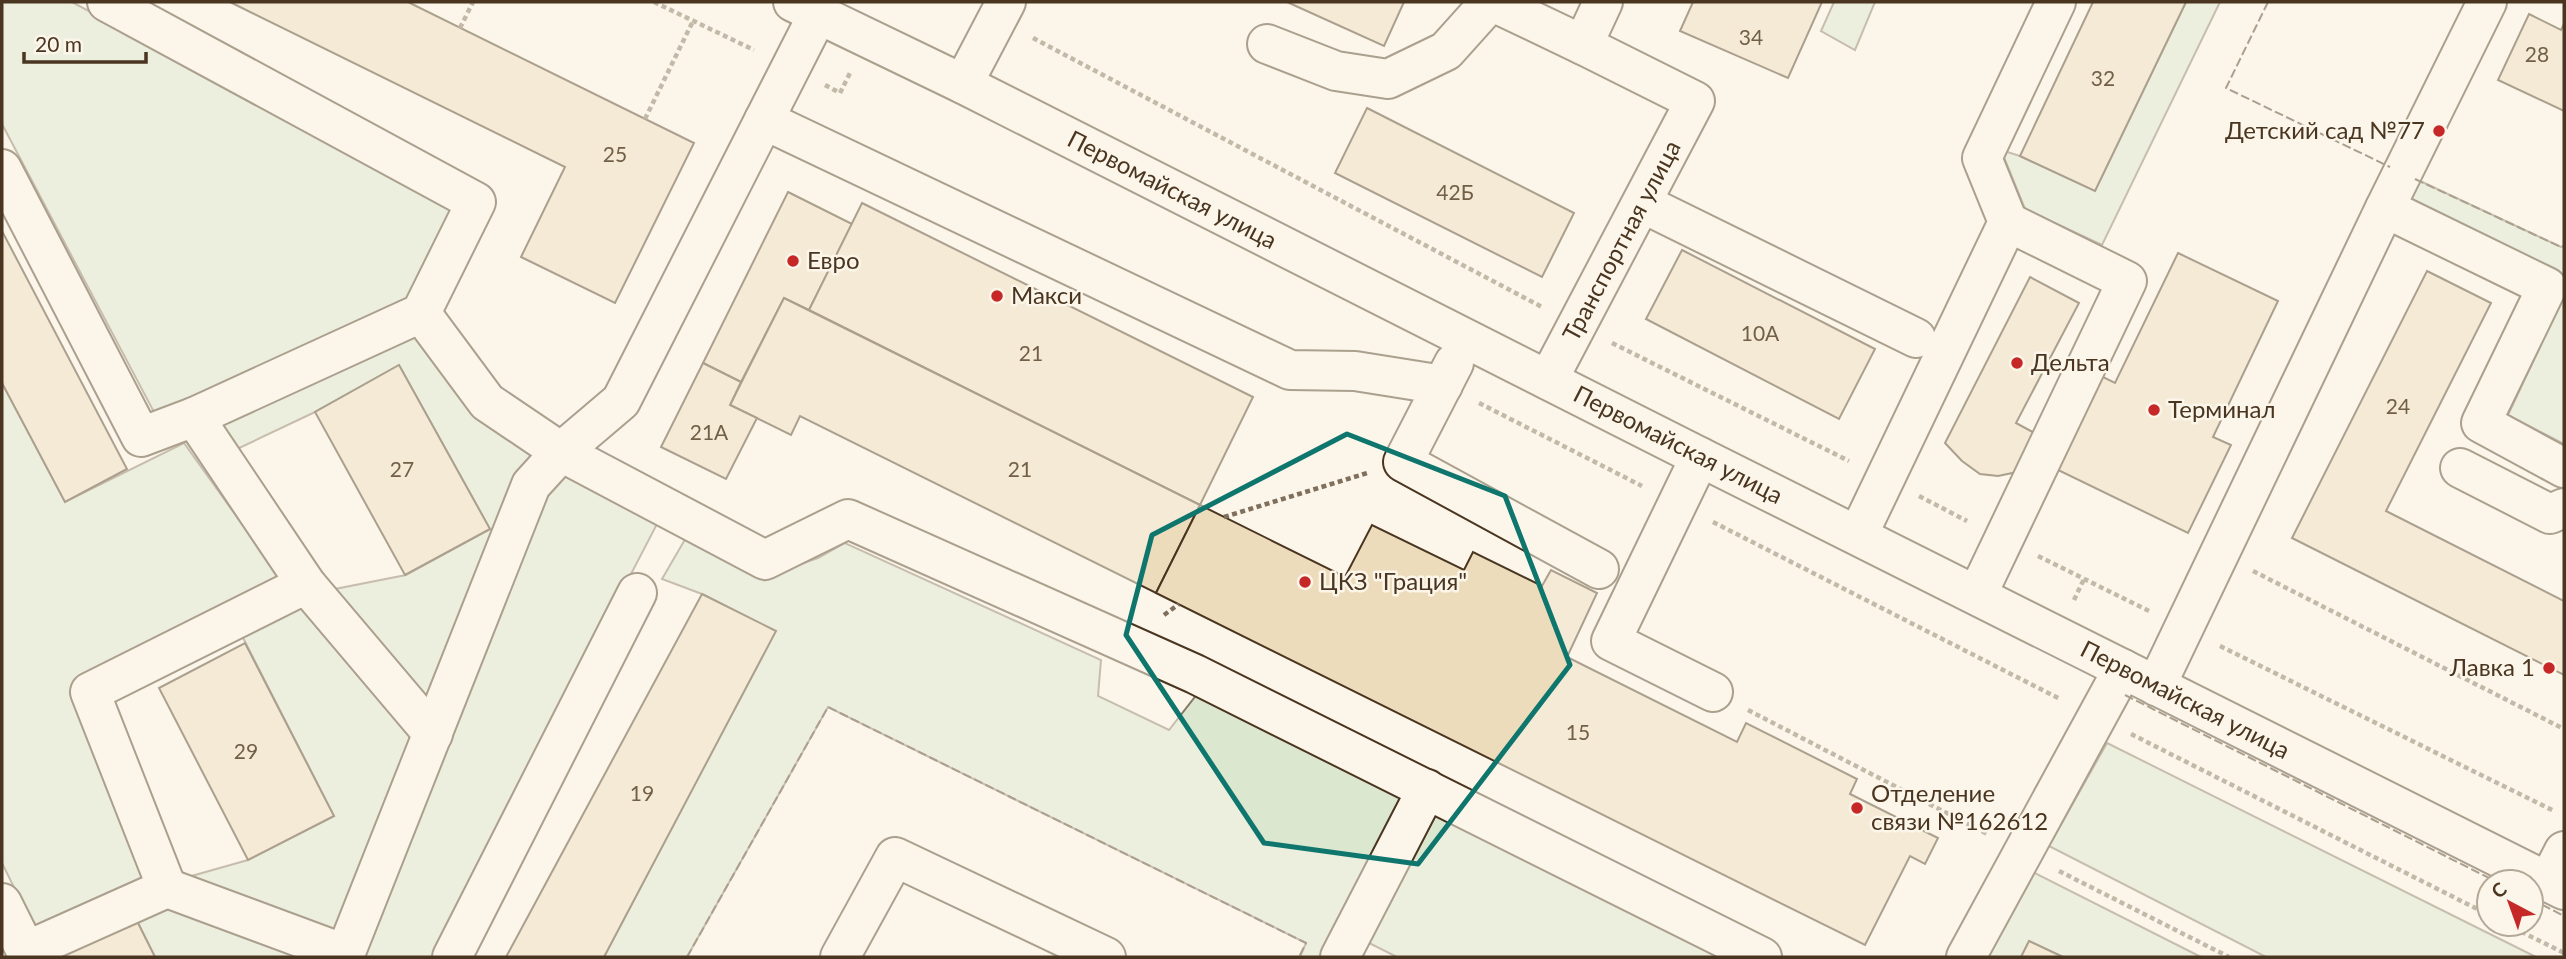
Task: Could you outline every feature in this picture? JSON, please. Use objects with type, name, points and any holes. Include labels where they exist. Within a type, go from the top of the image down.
[{"type":"street","points":[[2,169],[141,437],[194,417],[421,313],[476,202],[107,2]]},
{"type":"street","points":[[1267,44],[1336,71],[1388,79],[1446,51],[1492,2],[1583,45],[1603,2]]},
{"type":"street","points":[[1976,594],[2127,281],[2008,222],[1982,158],[2056,2]]},
{"type":"street","points":[[2156,686],[2487,2]]},
{"type":"street","points":[[2,903],[27,954],[167,888],[345,956],[531,485],[561,452],[621,401],[791,68],[805,8]]},
{"type":"street","name":"Первомайская улица","points":[[805,8],[963,84],[2156,686],[2559,874]]},
{"type":"street","points":[[963,84],[1001,10]]},
{"type":"street","name":"Транспортная улица","points":[[1548,380],[1695,101],[1583,45]]},
{"type":"street","points":[[764,120],[1290,370],[1355,372],[1443,385]]},
{"type":"street","points":[[1642,203],[1916,338]]},
{"type":"street","points":[[2385,208],[2547,288],[2481,424],[2564,468]]},
{"type":"street","points":[[1858,535],[2008,222]]},
{"type":"street","points":[[421,313],[486,402],[561,452],[765,560],[848,519],[1195,674],[1762,957]]},
{"type":"street","points":[[1466,339],[1403,462],[1599,569]]},
{"type":"street","points":[[194,417],[306,584],[433,734]]},
{"type":"street","points":[[1700,457],[1611,640],[1713,692]]},
{"type":"street","points":[[2460,468],[2550,514],[2564,508]]},
{"type":"street","points":[[167,888],[90,692],[306,584]]},
{"type":"street","points":[[452,957],[637,593]]},
{"type":"street","points":[[1966,957],[2123,669]]},
{"type":"street","points":[[1340,957],[1427,789]]},
{"type":"street","points":[[840,957],[895,858],[1106,957]]},
{"type":"path","points":[[460,28],[473,2]]},
{"type":"path","points":[[654,2],[840,93]]},
{"type":"path","points":[[1001,10],[1578,326],[2564,816]]},
{"type":"path","points":[[645,118],[693,21]]},
{"type":"path","points":[[1443,385],[2475,908]]},
{"type":"path","points":[[1224,517],[1403,462]]},
{"type":"path","points":[[2220,555],[2564,729]]},
{"type":"path","points":[[1713,692],[2229,957]]},
{"type":"path","points":[[2534,938],[2564,953]]},
{"type":"highlighted area","points":[[1347,434],[1505,496],[1570,665],[1418,864],[1264,843],[1126,635],[1152,535]]},
{"type":"green space","points":[[2,2],[72,2],[454,207],[416,297],[155,414],[2,124]]},
{"type":"green space","points":[[1834,2],[1875,2],[1855,50],[1821,31]]},
{"type":"green space","points":[[2186,2],[2220,2],[2102,245],[2025,209],[2001,150],[2095,191]]},
{"type":"green space","points":[[2403,173],[2561,247],[2564,246],[2564,282],[2401,203]]},
{"type":"green space","points":[[2564,295],[2564,444],[2508,415]]},
{"type":"green space","points":[[415,329],[539,456],[427,705],[330,590],[406,575],[490,529],[399,365],[315,412],[235,450],[218,421]]},
{"type":"green space","points":[[2,383],[65,502],[184,443],[282,580],[72,687],[143,881],[35,930],[2,863]]},
{"type":"green space","points":[[563,474],[657,524],[432,957],[359,957],[546,493]]},
{"type":"green space","points":[[687,536],[766,576],[818,558],[845,543],[1101,660],[1098,696],[1169,730],[1198,693],[1417,789],[1331,957],[1300,957],[1306,943],[828,707],[687,957],[604,957],[775,631],[702,594],[662,579]]},
{"type":"green space","points":[[302,597],[421,737],[339,940],[181,879],[248,860],[334,816],[239,630]]},
{"type":"green space","points":[[2107,743],[2475,927],[2475,938],[2498,938],[2536,957],[2266,957],[2049,846]]},
{"type":"green space","points":[[1431,797],[1741,957],[1397,957],[1363,940]]},
{"type":"green space","points":[[2031,871],[2201,957],[2063,957],[2029,941],[2021,957],[1982,957]]},
{"type":"green space","points":[[165,903],[311,957],[155,957],[135,917]]},
{"type":"building","points":[[230,2],[408,2],[694,143],[615,303],[521,257],[565,167]]},
{"type":"building","points":[[1287,2],[1404,2],[1384,46]]},
{"type":"building","points":[[1693,2],[1822,2],[1788,78],[1680,31]]},
{"type":"building","points":[[2093,2],[2186,2],[2095,191],[2020,156]]},
{"type":"building","points":[[2529,14],[2561,30],[2564,24],[2564,111],[2498,80]]},
{"type":"building","points":[[1367,108],[1574,213],[1542,277],[1335,173]]},
{"type":"building","name":"Евро","points":[[788,192],[852,224],[809,310],[784,298],[741,382],[703,363]]},
{"type":"building","points":[[862,203],[1253,397],[1200,505],[809,310]]},
{"type":"building","points":[[2,231],[127,469],[65,502],[2,383]]},
{"type":"building","points":[[1682,250],[1875,349],[1839,419],[1646,319]]},
{"type":"building","name":"Терминал","points":[[2178,253],[2278,301],[2213,437],[2231,445],[2188,533],[2054,468],[2099,375],[2115,383]]},
{"type":"building","points":[[2427,271],[2491,303],[2386,511],[2564,601],[2564,675],[2292,538]]},
{"type":"building","name":"Дельта","points":[[2030,277],[2079,303],[2016,423],[2040,436],[2017,472],[1998,476],[1980,474],[1962,461],[1945,443]]},
{"type":"building","points":[[784,298],[1200,505],[1156,593],[800,416],[791,435],[730,405]]},
{"type":"building","points":[[703,363],[741,382],[730,405],[757,418],[726,479],[661,447]]},
{"type":"building","points":[[399,365],[490,529],[405,575],[315,412]]},
{"type":"building","points":[[1200,505],[1345,577],[1372,525],[1464,570],[1473,552],[1542,586],[1551,570],[1597,593],[1567,657],[1737,742],[1746,723],[1857,779],[1850,794],[1938,838],[1925,864],[1910,856],[1865,945],[1156,593]]},
{"type":"building","points":[[702,594],[776,631],[604,957],[506,957]]},
{"type":"building","points":[[245,643],[334,816],[248,860],[159,688]]},
{"type":"building","points":[[135,917],[155,957],[54,957]]},
{"type":"building","points":[[2029,941],[2063,957],[2021,957]]},
{"type":"fence","points":[[2268,2],[2226,88],[2390,167]]},
{"type":"fence","points":[[2415,179],[2561,247],[2564,246]]},
{"type":"fence","points":[[2125,695],[2475,871]]},
{"type":"fence","points":[[687,957],[828,707],[1306,943],[1299,957]]},
{"type":"fence","points":[[2545,906],[2564,916]]},
{"type":"place","name":"Детский сад №77","points":[[2439,131]]},
{"type":"place","name":"Евро","points":[[793,261]]},
{"type":"place","name":"Макси","points":[[997,296]]},
{"type":"place","name":"Дельта","points":[[2017,363]]},
{"type":"place","name":"Терминал","points":[[2154,410]]},
{"type":"place","name":"ЦКЗ \"Грация\"","points":[[1305,582]]},
{"type":"place","name":"Лавка 1","points":[[2549,668]]},
{"type":"place","name":"Отделение связи №162612","points":[[1857,808]]}]
